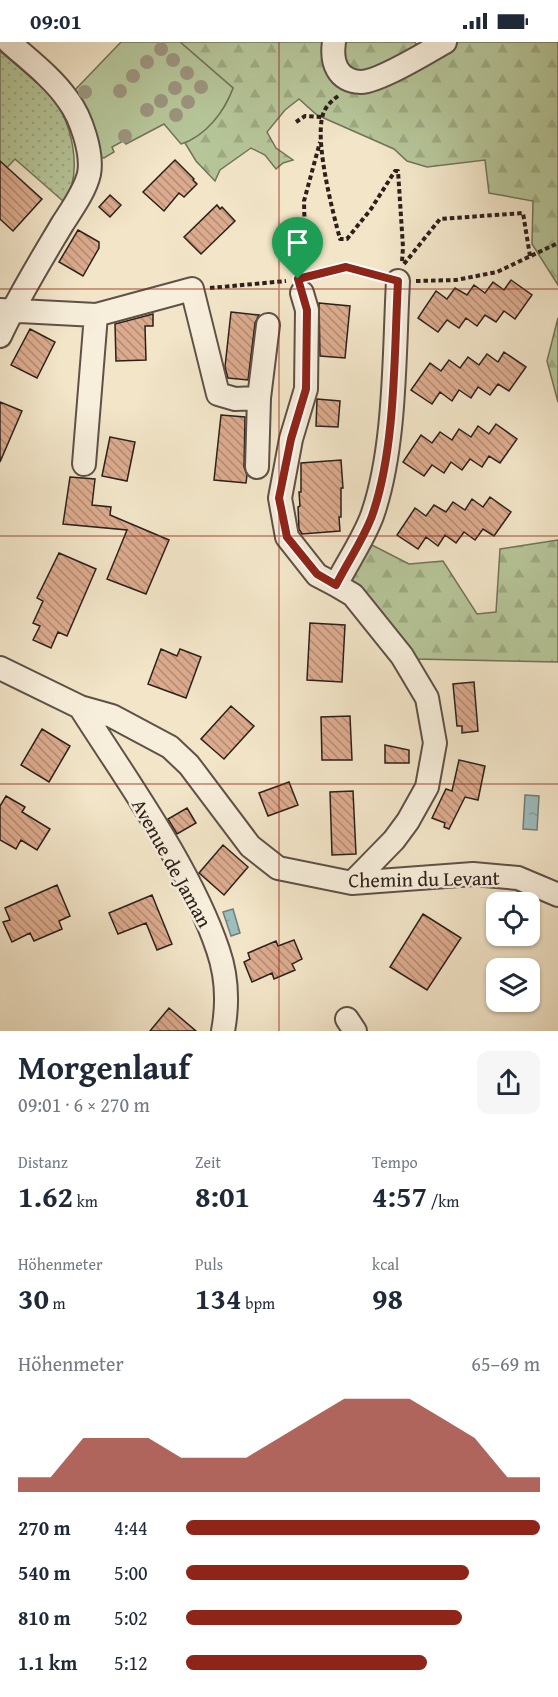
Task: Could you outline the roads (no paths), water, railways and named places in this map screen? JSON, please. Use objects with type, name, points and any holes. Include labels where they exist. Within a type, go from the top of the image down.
[{"type":"street","points":[[0,336],[5,311],[77,201],[89,173],[87,144],[69,101],[57,86],[9,42]]},
{"type":"street","points":[[334,42],[333,58],[338,72],[345,78],[362,82],[379,77],[445,42]]},
{"type":"street","points":[[336,585],[371,518],[383,476],[391,409],[398,281]]},
{"type":"street","points":[[300,286],[307,310],[306,389],[291,439],[279,498],[287,537],[317,574],[353,595],[402,656],[427,698],[435,743],[427,787],[408,821],[394,840],[352,883]]},
{"type":"street","points":[[5,311],[96,315],[192,289],[218,394],[235,399],[259,398]]},
{"type":"street","points":[[84,464],[96,315]]},
{"type":"street","points":[[257,467],[259,398],[268,325]]},
{"type":"street","name":"Chemin du Levant","points":[[0,668],[80,707],[112,716],[170,747],[189,765],[250,846],[278,868],[352,883],[473,874],[518,878],[558,895]]},
{"type":"street","name":"Avenue de Jaman","points":[[80,707],[166,843],[199,903],[218,951],[225,984],[223,1031]]},
{"type":"water","points":[[525,795],[539,796],[537,830],[523,829]]},
{"type":"water","points":[[233,909],[240,933],[231,936],[223,912]]}]
